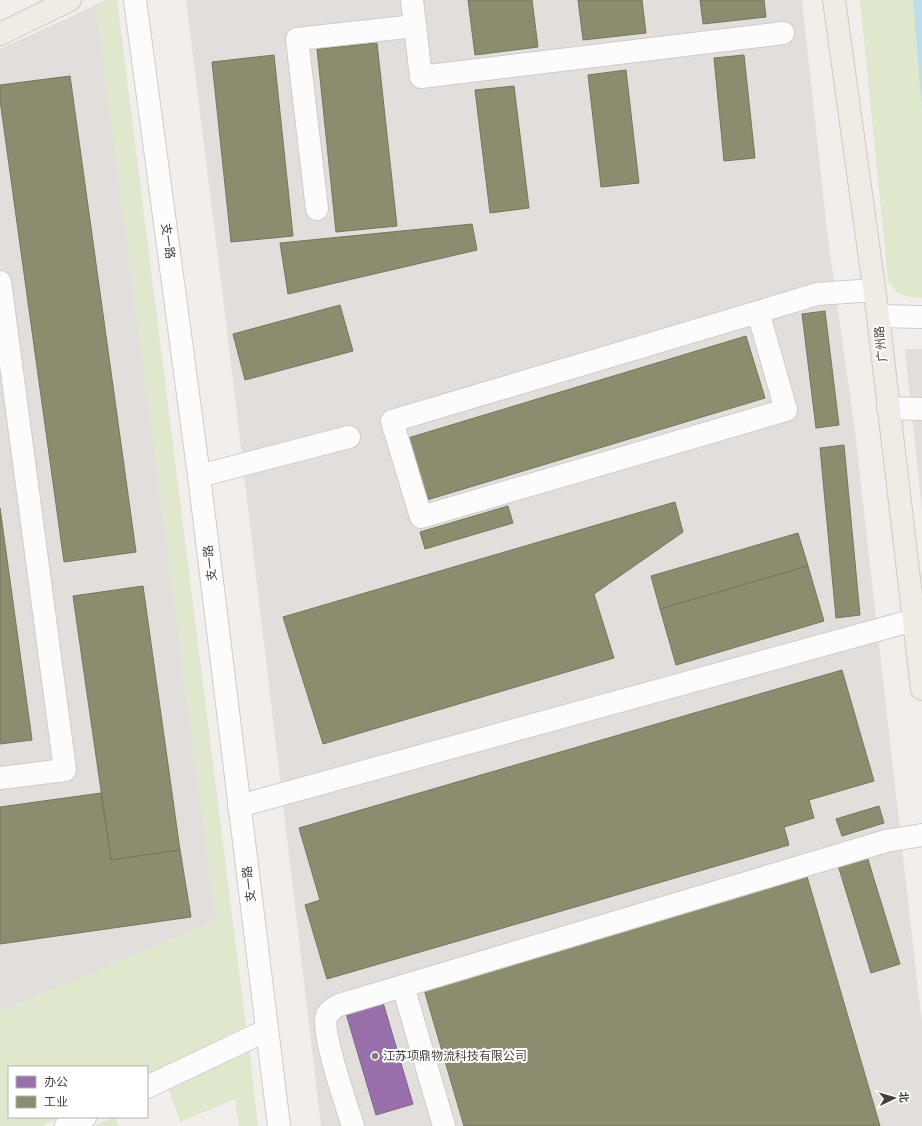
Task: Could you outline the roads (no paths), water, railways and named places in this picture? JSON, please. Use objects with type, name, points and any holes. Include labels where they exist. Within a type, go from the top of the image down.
[{"type":"main road","points":[[0,34],[70,0]]},
{"type":"main road","name":"广州路","points":[[834,0],[878,316],[888,408],[917,594],[914,620],[922,689]]},
{"type":"street","name":"支一路","points":[[135,0],[199,476],[278,1126]]},
{"type":"street","points":[[412,0],[421,78],[784,33]]},
{"type":"street","points":[[317,209],[297,39],[415,26]]},
{"type":"street","points":[[0,282],[65,770],[0,778]]},
{"type":"street","points":[[758,312],[786,410],[421,517],[392,422],[817,294],[874,290]]},
{"type":"street","points":[[878,316],[922,317]]},
{"type":"street","points":[[888,408],[922,409]]},
{"type":"street","points":[[199,476],[349,437]]},
{"type":"street","points":[[239,806],[914,620]]},
{"type":"street","points":[[353,1126],[327,1038],[325,1023],[327,1015],[332,1009],[339,1005],[886,840],[922,835]]},
{"type":"street","points":[[403,986],[444,1126]]},
{"type":"street","points":[[148,1087],[267,1030]]},
{"type":"street","points":[[66,1126],[83,1118]]},
{"type":"water","points":[[913,0],[922,0],[922,111]]},
{"type":"place","name":"江苏项鼎物流科技有限公司","points":[[375,1056]]}]
